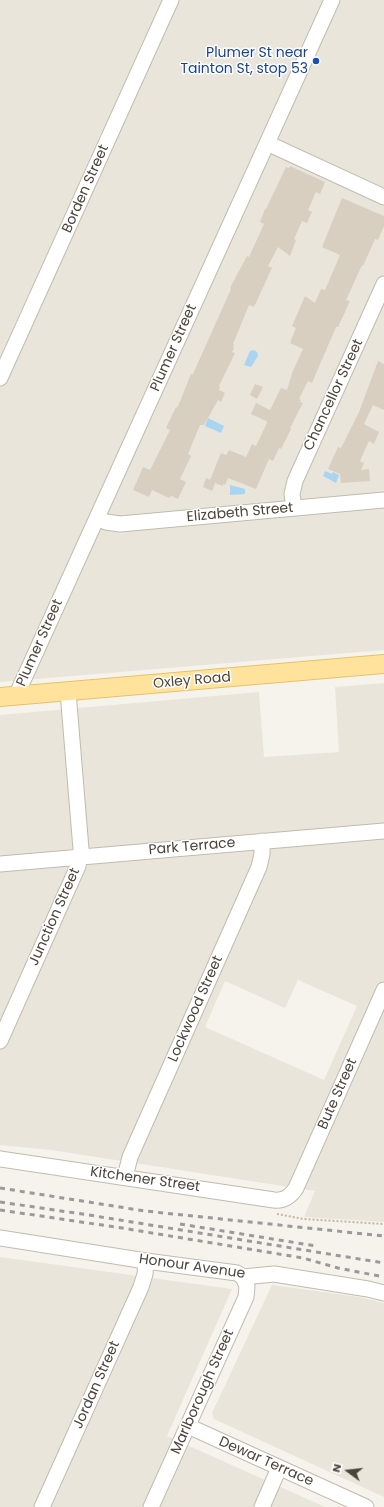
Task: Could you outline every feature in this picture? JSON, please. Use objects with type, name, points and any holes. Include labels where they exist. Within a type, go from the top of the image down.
[{"type":"main road","name":"Oxley Road","points":[[8,697],[384,664]]},
{"type":"street","name":"Borden Street","points":[[0,378],[171,0]]},
{"type":"street","name":"Plumer Street","points":[[8,697],[97,518],[332,0]]},
{"type":"street","points":[[267,143],[384,197]]},
{"type":"street","name":"Chancellor Street","points":[[294,508],[292,494],[294,481],[384,284]]},
{"type":"street","name":"Elizabeth Street","points":[[97,518],[106,522],[120,524],[384,500]]},
{"type":"street","name":"Junction Street","points":[[0,1041],[78,866],[80,857],[81,849],[68,692]]},
{"type":"street","name":"Park Terrace","points":[[0,864],[384,831]]},
{"type":"street","name":"Lockwood Street","points":[[125,1176],[130,1157],[259,867],[262,854],[262,841]]},
{"type":"street","name":"Bute Street","points":[[290,1196],[296,1188],[384,990]]},
{"type":"street","name":"Kitchener Street","points":[[0,1159],[125,1176],[279,1200],[290,1196]]},
{"type":"street","name":"Honour Avenue","points":[[0,1238],[146,1261],[237,1273],[243,1277],[274,1274],[368,1289],[384,1293]]},
{"type":"street","name":"Jordan Street","points":[[42,1507],[141,1287],[145,1274],[146,1261]]},
{"type":"street","name":"Marlborough Street","points":[[151,1507],[246,1297],[247,1286],[243,1277]]},
{"type":"street","name":"Dewar Terrace","points":[[188,1426],[366,1507]]},
{"type":"street","points":[[262,1507],[279,1468]]},
{"type":"path","points":[[273,1213],[304,1219],[384,1224]]},
{"type":"shaded area","points":[[0,0],[384,0],[384,650],[0,682]]},
{"type":"shaded area","points":[[384,683],[384,1222],[304,1217],[315,1191],[51,1150],[0,1145],[0,715],[259,692],[264,757],[339,752],[335,687]],"holes":[[[298,980],[357,1006],[324,1080],[205,1027],[225,981],[285,1008]]]},
{"type":"shaded area","points":[[0,1257],[232,1289],[167,1436],[325,1507],[0,1507]]},
{"type":"shaded area","points":[[272,1285],[359,1297],[384,1303],[384,1497],[214,1419],[212,1413]]},
{"type":"water","points":[[254,350],[257,352],[258,356],[251,367],[244,365],[250,351]]},
{"type":"water","points":[[208,418],[224,426],[221,433],[205,426]]},
{"type":"water","points":[[325,471],[332,474],[333,472],[339,475],[336,483],[323,476]]},
{"type":"water","points":[[230,485],[245,489],[245,494],[230,495]]},
{"type":"building","points":[[290,166],[325,182],[320,194],[316,192],[308,210],[312,212],[307,223],[302,221],[294,239],[296,240],[290,256],[278,247],[268,266],[272,268],[254,307],[249,305],[233,344],[234,348],[232,352],[235,353],[219,386],[219,390],[225,393],[221,402],[218,400],[204,425],[200,425],[188,454],[191,456],[180,479],[186,482],[178,499],[171,496],[169,498],[152,490],[149,497],[133,490],[143,467],[150,470],[170,430],[166,428],[176,407],[177,408],[191,374],[193,374],[231,289],[230,288],[247,256],[249,257],[264,224],[260,222],[265,209],[286,167],[289,168]]},
{"type":"building","points":[[342,198],[384,216],[384,226],[378,240],[375,239],[363,266],[362,265],[346,300],[350,301],[338,327],[336,327],[312,383],[308,381],[299,399],[301,400],[300,402],[303,403],[290,428],[291,429],[273,461],[269,459],[256,489],[228,478],[223,486],[215,483],[212,491],[203,487],[206,478],[210,480],[221,453],[226,455],[229,450],[246,457],[252,444],[256,446],[267,423],[266,421],[251,414],[256,403],[270,410],[281,388],[287,390],[292,373],[303,349],[290,343],[296,328],[292,326],[305,296],[315,303],[321,289],[325,290],[340,255],[322,247]]},
{"type":"building","points":[[378,361],[384,364],[384,410],[373,405],[364,424],[379,432],[374,444],[369,441],[360,461],[364,463],[361,470],[369,469],[370,481],[341,483],[340,474],[328,469],[338,447],[341,448],[359,412]]},
{"type":"building","points":[[255,384],[263,387],[257,399],[250,395]]},
{"type":"railway","points":[[0,1188],[145,1211],[384,1236]]},
{"type":"railway","points":[[0,1202],[384,1263]]},
{"type":"railway","points":[[0,1210],[122,1228],[303,1258],[338,1268],[384,1277]]},
{"type":"railway","points":[[180,1224],[316,1246]]},
{"type":"place","name":"Plumer St near Tainton St, stop 53","points":[[316,61]]}]
